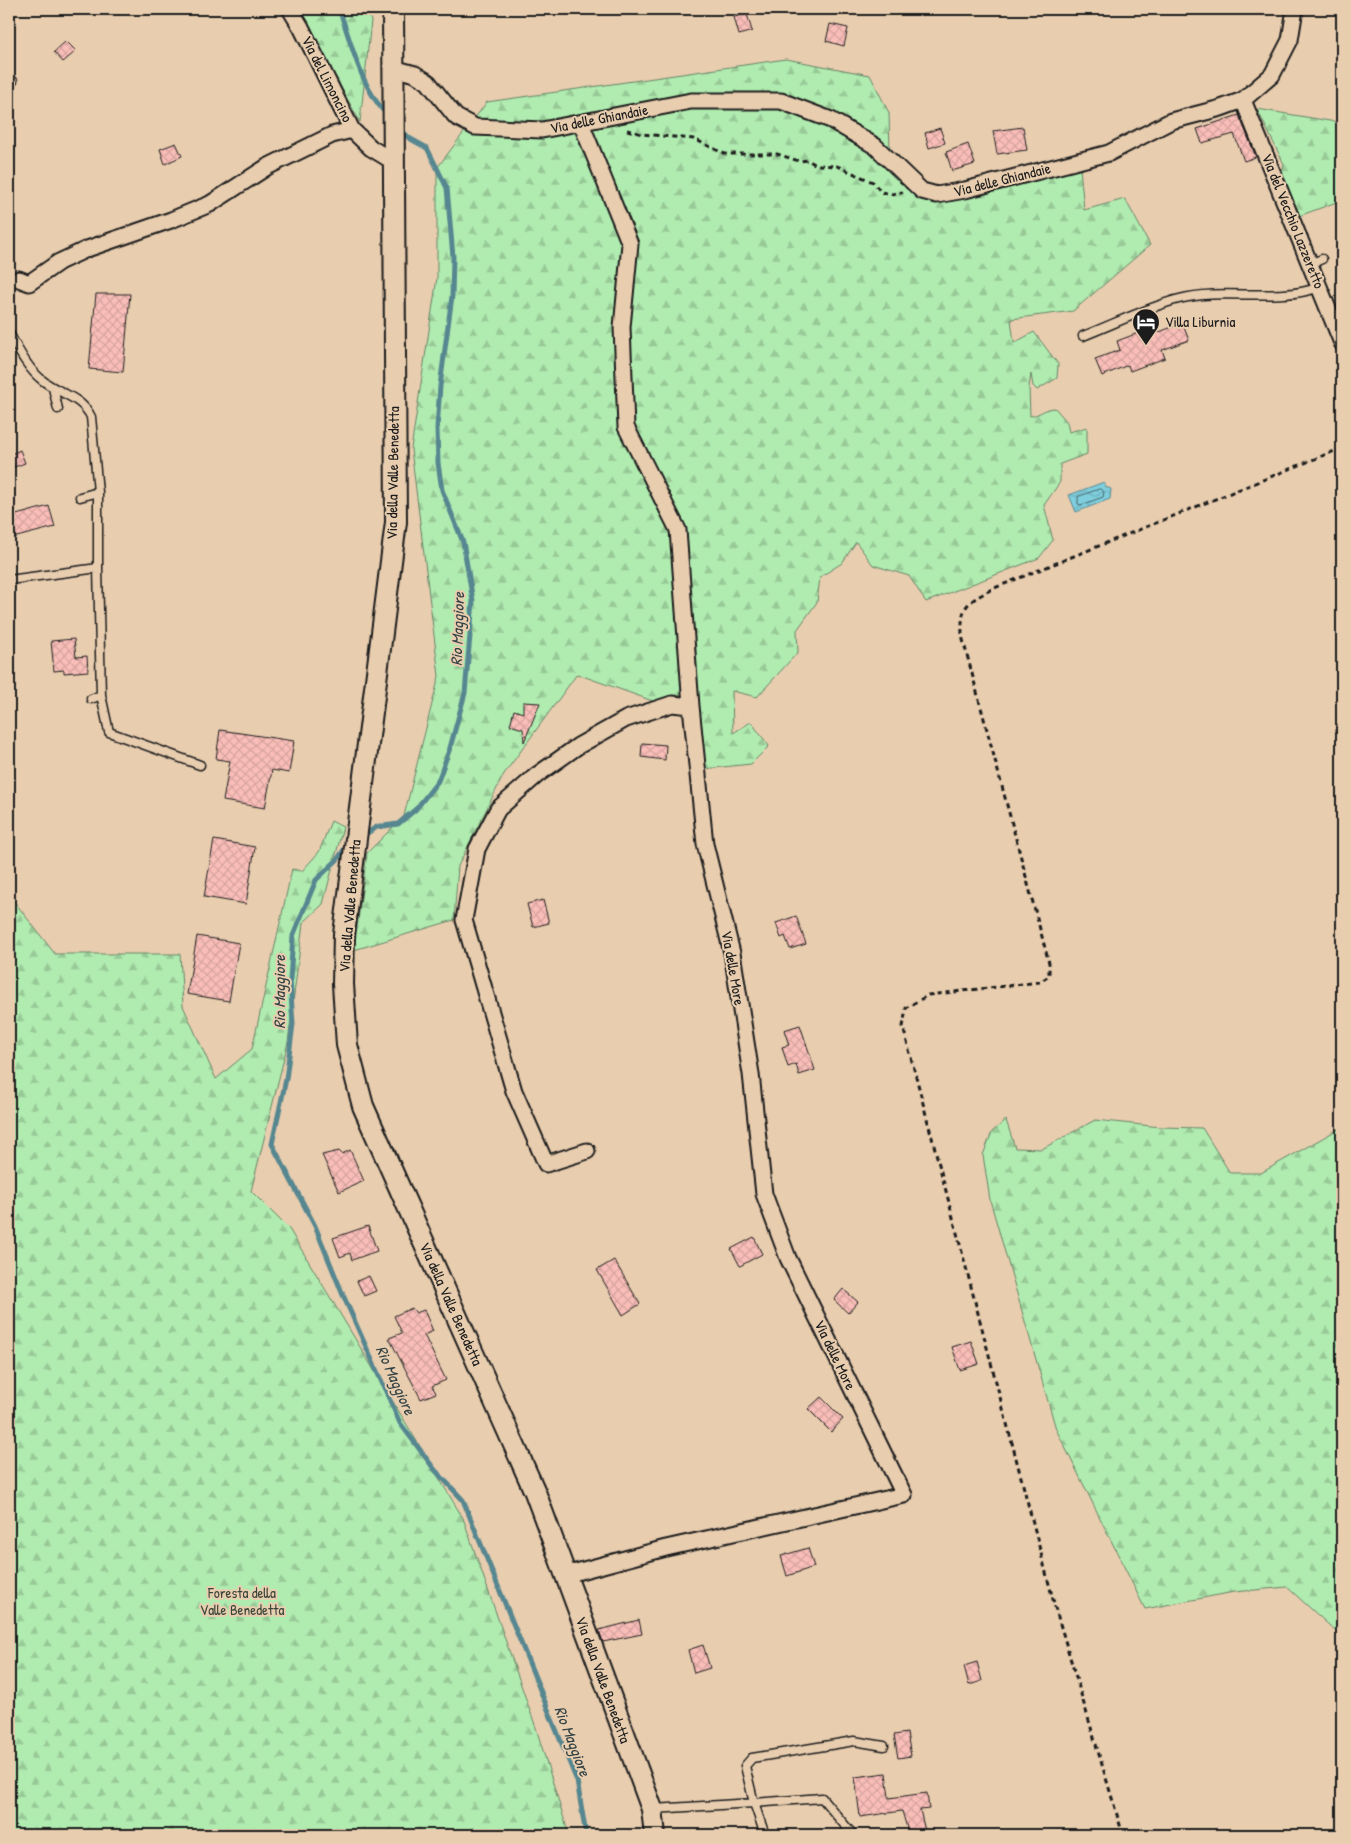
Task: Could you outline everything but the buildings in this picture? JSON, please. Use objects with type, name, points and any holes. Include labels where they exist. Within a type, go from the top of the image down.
[{"type":"main road","name":"Via della Valle Benedetta","points":[[393,9],[396,522],[344,934],[343,984],[348,1045],[364,1106],[535,1492],[652,1809],[655,1835]]},
{"type":"street","name":"Via del Limoncino","points":[[290,9],[301,27],[352,130],[371,148],[394,153]]},
{"type":"street","name":"Via delle Ghiandaie","points":[[393,68],[415,74],[428,82],[456,117],[475,127],[542,130],[691,101],[781,100],[831,120],[875,146],[922,191],[937,194],[965,190],[1109,153],[1171,121],[1221,108],[1243,100],[1272,75],[1290,40],[1295,9]]},
{"type":"street","name":"Via del Vecchio Lazzeretto","points":[[1243,100],[1316,262],[1320,286],[1342,342]]},
{"type":"street","points":[[581,123],[630,244],[622,327],[626,427],[678,530],[691,706],[672,704],[626,719],[578,746],[537,775],[498,810],[477,849],[464,920],[514,1091],[546,1164],[587,1151]]},
{"type":"street","points":[[19,279],[29,283],[60,262],[87,249],[171,220],[210,204],[267,166],[332,136],[352,130]]},
{"type":"street","name":"Via delle More","points":[[565,1574],[666,1548],[904,1496],[788,1258],[764,1194],[751,1074],[732,953],[705,844],[691,706]]},
{"type":"lane","points":[[1083,336],[1179,299],[1218,294],[1304,292],[1320,286]]},
{"type":"lane","points":[[9,333],[24,359],[41,379],[53,388],[81,403],[88,410],[90,417],[98,492],[102,695],[110,732],[200,764]]},
{"type":"lane","points":[[53,388],[58,410]]},
{"type":"lane","points":[[80,497],[98,492]]},
{"type":"lane","points":[[9,580],[98,568]]},
{"type":"lane","points":[[91,699],[102,695]]},
{"type":"lane","points":[[765,1835],[754,1803],[745,1766],[752,1758],[854,1741],[884,1746]]},
{"type":"lane","points":[[652,1809],[822,1798],[853,1835]]},
{"type":"path","points":[[622,126],[642,134],[694,138],[725,154],[778,154],[799,161],[808,160],[816,165],[837,166],[873,182],[881,192],[892,194],[906,192]]},
{"type":"path","points":[[1123,1835],[1055,1607],[903,1027],[906,1008],[928,995],[1040,982],[1048,976],[1049,963],[962,636],[961,616],[969,601],[992,590],[1342,448]]},
{"type":"green space","points":[[298,9],[367,9],[371,21],[360,122]]},
{"type":"green space","points":[[786,59],[870,75],[889,113],[890,154],[906,189],[940,197],[1080,168],[1084,210],[1125,199],[1150,245],[1073,311],[1011,319],[1014,343],[1034,332],[1058,364],[1057,378],[1037,390],[1033,386],[1031,374],[1029,387],[1030,416],[1055,408],[1067,422],[1069,432],[1087,427],[1087,454],[1060,464],[1060,482],[1044,505],[1053,540],[1039,558],[926,602],[909,576],[873,565],[856,542],[842,563],[820,577],[817,602],[797,630],[798,652],[757,697],[732,691],[733,733],[751,722],[769,746],[751,764],[704,769],[692,715],[577,674],[504,774],[458,866],[454,920],[354,950],[367,853],[404,816],[439,676],[411,449],[437,278],[437,168],[487,102]]},
{"type":"green space","points":[[1257,109],[1342,123],[1342,200],[1299,216],[1281,178],[1284,164]]},
{"type":"green space","name":"Foresta della Valle Benedetta","points":[[331,821],[343,827],[323,904],[303,923],[288,1042],[251,1191],[289,1229],[463,1518],[536,1728],[569,1835],[9,1835],[9,895],[55,954],[180,954],[183,1006],[216,1079],[252,1049],[292,869],[302,871],[319,852]]},
{"type":"green space","points":[[1006,1120],[1015,1148],[1042,1149],[1095,1120],[1160,1127],[1202,1128],[1230,1173],[1261,1173],[1342,1127],[1342,1637],[1287,1587],[1234,1592],[1145,1609],[1056,1429],[990,1200],[983,1155],[992,1132]]},
{"type":"water","points":[[1104,482],[1106,487],[1111,489],[1110,499],[1076,512],[1069,495]]},
{"type":"waterway","name":"Rio Maggiore","points":[[339,9],[364,79],[370,92],[388,116]]},
{"type":"waterway","name":"Rio Maggiore","points":[[362,836],[377,827],[398,824],[416,809],[438,781],[450,748],[465,693],[473,601],[463,542],[442,490],[438,463],[437,428],[440,386],[452,296],[453,257],[447,188],[427,148],[409,138],[399,127]]},
{"type":"waterway","name":"Rio Maggiore","points":[[348,844],[337,860],[316,880],[293,936],[290,980],[293,1024],[286,1079],[272,1144],[315,1226],[343,1295],[400,1423],[435,1470],[463,1500],[577,1781],[586,1835]]},
{"type":"place","name":"Villa Liburnia","points":[[1146,346]]}]
